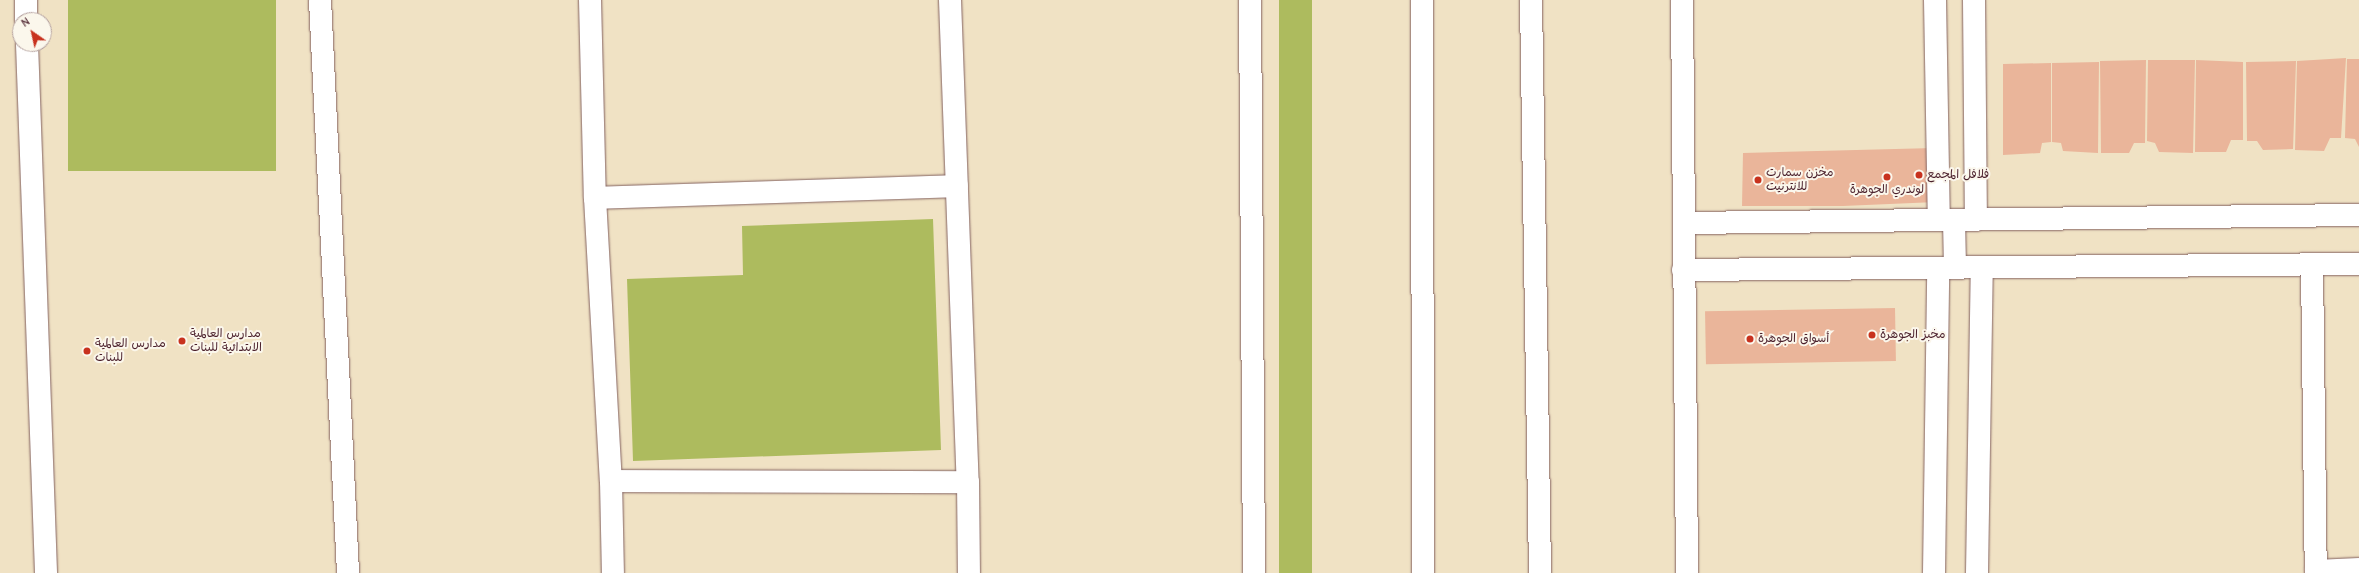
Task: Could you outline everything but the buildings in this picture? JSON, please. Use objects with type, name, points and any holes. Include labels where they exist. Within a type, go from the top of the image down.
[{"type":"street","points":[[26,0],[26,12]]},
{"type":"street","points":[[320,0],[348,573]]},
{"type":"street","points":[[590,0],[595,198],[611,481],[613,573]]},
{"type":"street","points":[[950,0],[968,482],[969,573]]},
{"type":"street","points":[[1250,0],[1254,573]]},
{"type":"street","points":[[1422,0],[1423,573]]},
{"type":"street","points":[[1531,0],[1540,573]]},
{"type":"street","points":[[1682,0],[1683,270],[1687,573]]},
{"type":"street","points":[[1934,573],[1946,268],[1946,220],[1935,0]]},
{"type":"street","points":[[1974,0],[1976,220]]},
{"type":"street","points":[[27,52],[46,573]]},
{"type":"street","points":[[595,198],[957,186]]},
{"type":"street","points":[[1684,223],[2359,215]]},
{"type":"street","points":[[2312,264],[2316,572],[2359,569]]},
{"type":"street","points":[[1683,270],[2359,264]]},
{"type":"street","points":[[1977,573],[1982,267]]},
{"type":"street","points":[[611,481],[968,482]]},
{"type":"green space","points":[[68,0],[276,0],[276,171],[68,171]]},
{"type":"green space","points":[[1279,0],[1312,0],[1312,573],[1279,573]]},
{"type":"green space","points":[[933,219],[941,450],[633,461],[627,279],[743,275],[742,226]]},
{"type":"place","name":"فلافل المجمع","points":[[1919,175]]},
{"type":"place","name":"لوندري الجوهرة","points":[[1887,177]]},
{"type":"place","name":"مخزن سمارت للانترنيت","points":[[1758,180]]},
{"type":"place","name":"مخبز الجوهرة","points":[[1872,335]]},
{"type":"place","name":"أسواق الجوهرة","points":[[1750,339]]},
{"type":"place","name":"مدارس العالمية الابتدائية للبنات","points":[[182,341]]},
{"type":"place","name":"مدارس العالمية للبنات","points":[[87,351]]}]
